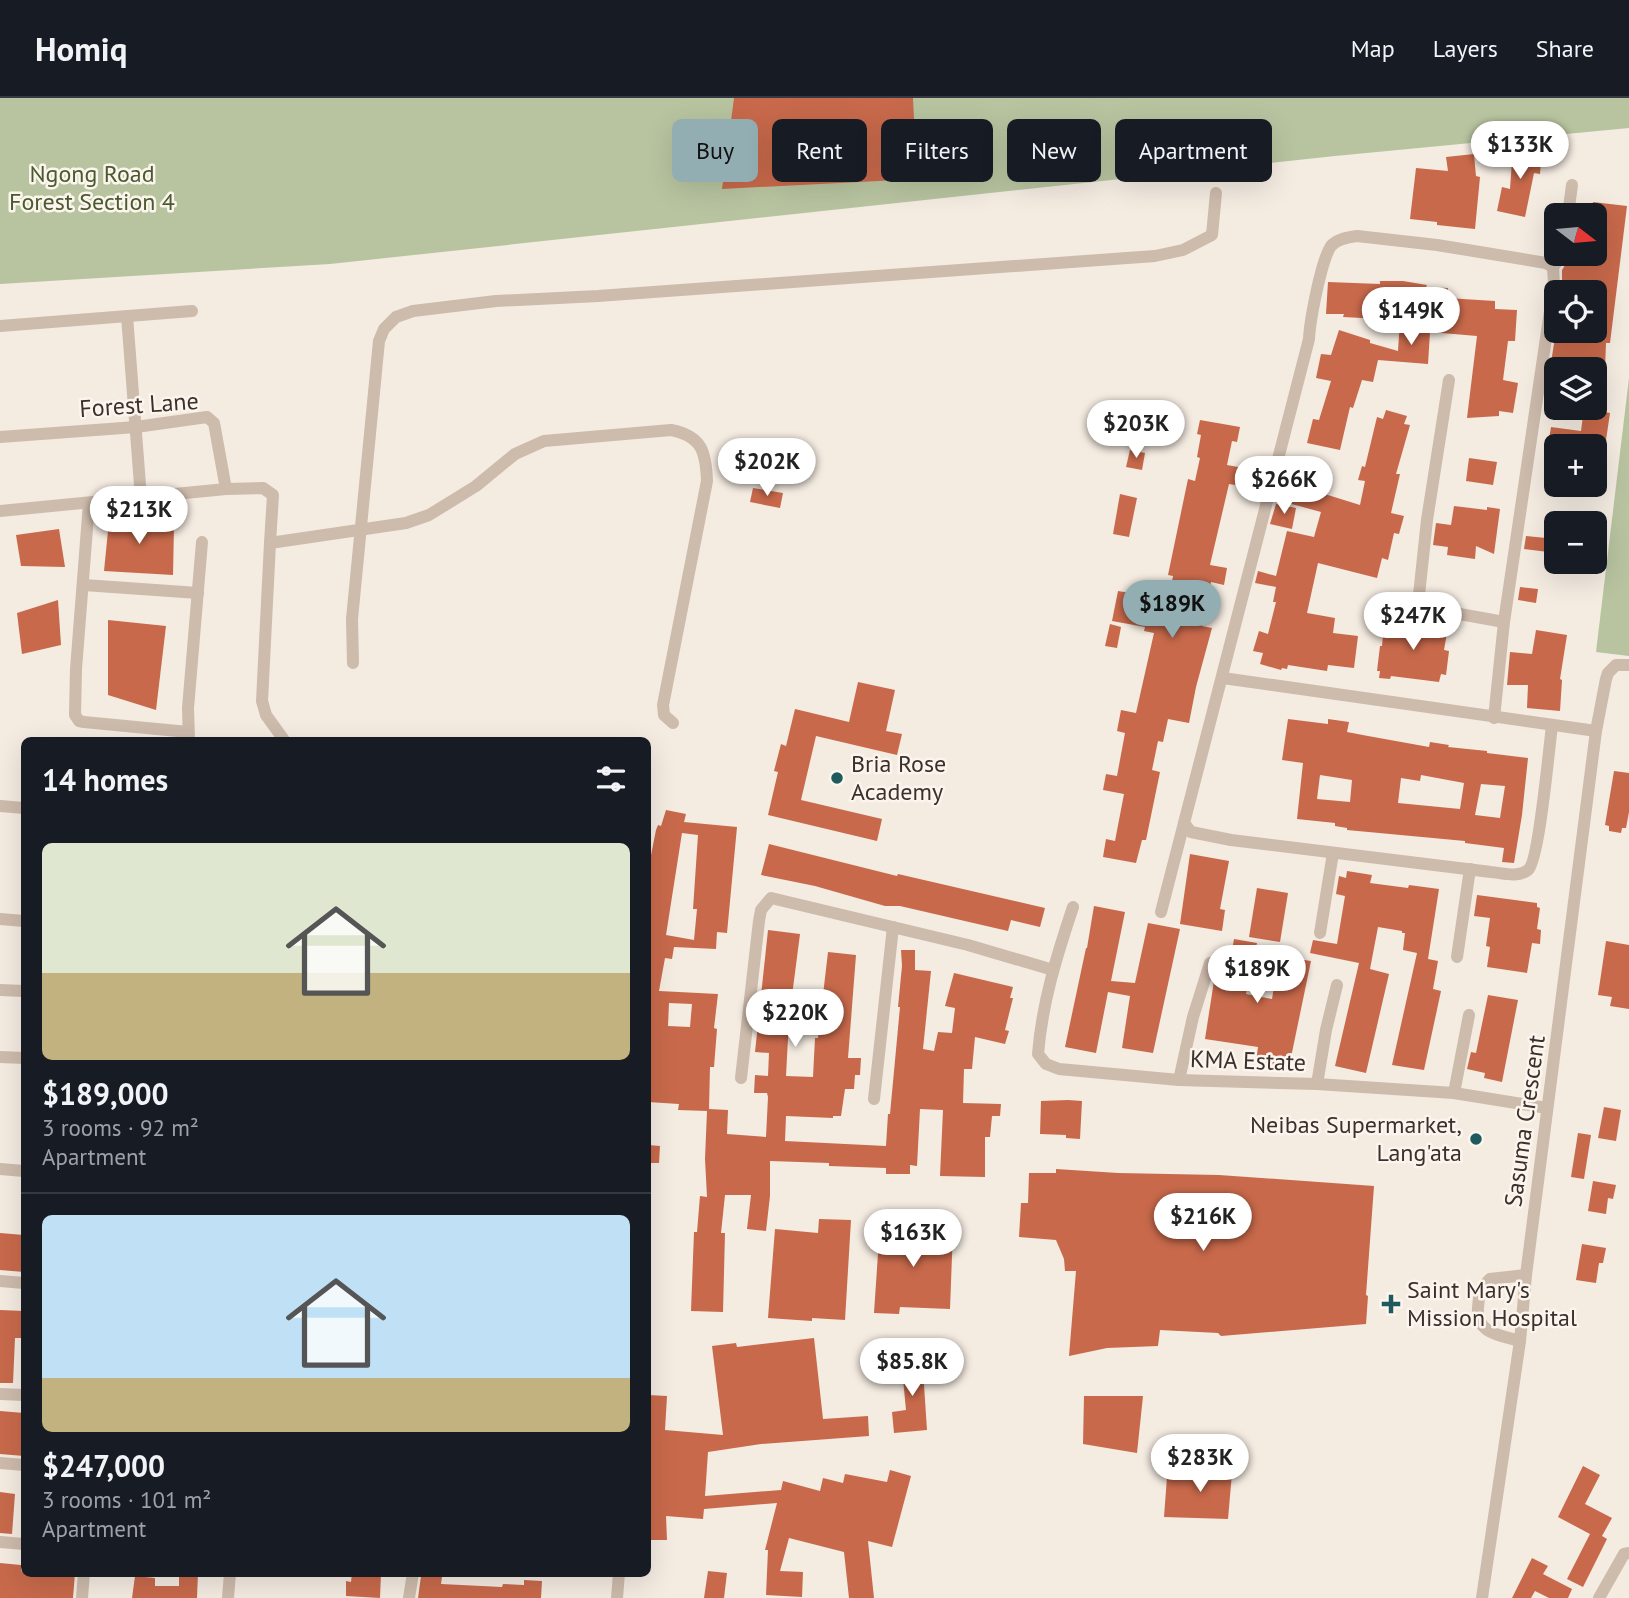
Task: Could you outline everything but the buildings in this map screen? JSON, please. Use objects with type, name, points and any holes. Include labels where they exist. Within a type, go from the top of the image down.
[{"type":"street","points":[[1570,203],[1572,185]]},
{"type":"street","points":[[353,663],[352,619],[379,341],[384,329],[396,317],[413,311],[496,301],[1155,256],[1183,250],[1213,235],[1216,193]]},
{"type":"street","points":[[1161,912],[1310,339],[1310,325],[1326,258],[1333,244],[1357,236],[1506,256],[1546,263],[1553,267],[1554,284],[1504,622],[1494,718]]},
{"type":"street","points":[[0,326],[192,311]]},
{"type":"street","points":[[127,316],[141,498]]},
{"type":"street","points":[[1449,380],[1427,520],[1419,596],[1421,603],[1432,609],[1504,622]]},
{"type":"street","name":"Forest Lane","points":[[0,437],[135,427],[207,417],[214,423],[226,489]]},
{"type":"street","points":[[270,543],[407,523],[429,515],[476,486],[515,454],[544,442],[671,430],[685,433],[697,441],[703,453],[707,481],[663,705],[664,715],[673,723]]},
{"type":"street","points":[[0,511],[226,489],[256,487],[269,490],[274,502],[262,701],[266,715],[282,737]]},
{"type":"street","points":[[89,503],[74,710],[79,721],[188,736],[202,542]]},
{"type":"street","points":[[83,585],[198,593]]},
{"type":"street","name":"Sasuma Crescent","points":[[1482,1598],[1520,1341],[1526,1275],[1596,731],[1608,673],[1616,665],[1629,665]]},
{"type":"street","points":[[1223,678],[1596,731]]},
{"type":"street","points":[[1184,823],[1191,832],[1200,835],[1517,874],[1531,868],[1537,848],[1552,726]]},
{"type":"street","points":[[0,806],[21,808]]},
{"type":"street","points":[[1320,933],[1334,853]]},
{"type":"street","points":[[1457,957],[1470,869]]},
{"type":"street","points":[[741,1078],[759,921],[761,910],[771,898],[968,945],[1053,970]]},
{"type":"street","name":"KMA Estate","points":[[1073,907],[1053,970],[1040,1035],[1038,1054],[1046,1064],[1059,1069],[1179,1080],[1317,1084],[1454,1093],[1548,1108]]},
{"type":"street","points":[[0,919],[21,921]]},
{"type":"street","points":[[874,1099],[893,927]]},
{"type":"street","points":[[1179,1080],[1210,963]]},
{"type":"street","points":[[1317,1084],[1337,985]]},
{"type":"street","points":[[0,990],[21,991]]},
{"type":"street","points":[[1454,1093],[1469,1015]]},
{"type":"street","points":[[0,1056],[21,1058]]},
{"type":"street","points":[[0,1169],[21,1171]]},
{"type":"street","points":[[1520,1341],[1485,1331],[1478,1314],[1479,1290],[1490,1279],[1526,1275]]},
{"type":"street","points":[[0,1281],[21,1283]]},
{"type":"street","points":[[0,1394],[21,1395]]},
{"type":"street","points":[[0,1463],[21,1465]]},
{"type":"street","points":[[0,1542],[21,1544]]},
{"type":"street","points":[[1599,1598],[1627,1551]]},
{"type":"street","points":[[82,1598],[84,1577]]},
{"type":"street","points":[[228,1598],[230,1577]]},
{"type":"street","points":[[409,1598],[412,1577]]},
{"type":"street","points":[[617,1598],[620,1577]]},
{"type":"green space","name":"Ngong Road Forest Section 4","points":[[0,98],[1629,98],[1629,128],[1272,163],[1272,119],[1115,119],[1115,180],[1101,181],[1101,119],[1007,119],[1007,182],[1093,182],[330,264],[0,284]]},
{"type":"green space","points":[[1629,378],[1629,656],[1596,652]]},
{"type":"place","name":"Bria Rose Academy","points":[[837,778]]},
{"type":"place","name":"Neibas Supermarket, Lang'ata","points":[[1476,1139]]},
{"type":"place","name":"Saint Mary's Mission Hospital","points":[[1391,1304]]}]
